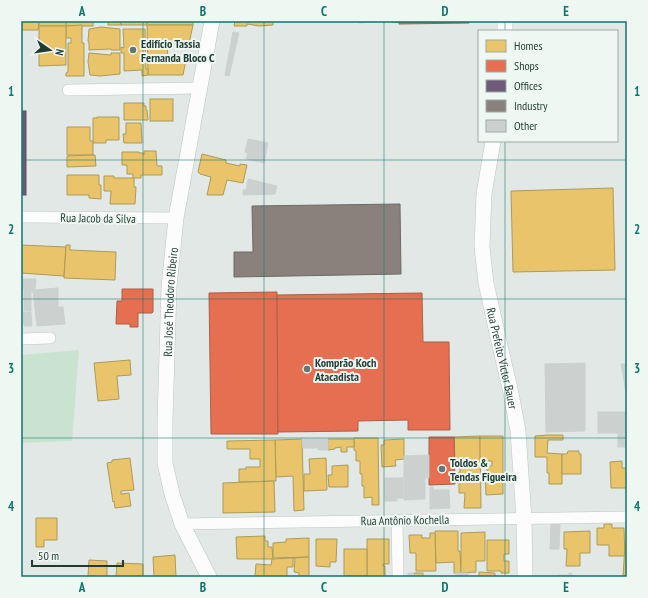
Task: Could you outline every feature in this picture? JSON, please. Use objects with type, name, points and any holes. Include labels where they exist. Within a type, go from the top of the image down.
[{"type":"main road","name":"Rua José Theodoro Ribeiro","points":[[209,577],[182,524],[172,494],[165,463],[165,421],[170,287],[176,218],[212,21]]},
{"type":"main road","name":"Rua Prefeito Victor Bauer","points":[[493,142],[484,194],[482,247],[486,283],[518,431],[524,519],[525,577]]},
{"type":"street","points":[[68,90],[200,88]]},
{"type":"street","name":"Rua Jacob da Silva","points":[[21,217],[176,218]]},
{"type":"street","points":[[21,339],[50,338]]},
{"type":"street","name":"Rua Antônio Kochella","points":[[182,524],[627,517]]},
{"type":"street","points":[[397,520],[398,577]]},
{"type":"green space","points":[[79,350],[72,441],[21,443],[21,355]]},
{"type":"building: Homes","points":[[21,21],[39,21],[38,30],[21,30]]},
{"type":"building: Homes","points":[[39,21],[66,21],[66,26],[39,26]]},
{"type":"building: Homes","points":[[66,21],[93,21],[93,26],[66,26]]},
{"type":"building: Homes","points":[[108,21],[121,21],[121,25],[108,25]]},
{"type":"building: Homes","points":[[121,21],[147,21],[147,25],[121,25]]},
{"type":"building: Homes","points":[[147,21],[193,21],[193,25],[147,25]]},
{"type":"building: Homes","points":[[235,21],[273,21],[273,25],[259,26],[247,24],[247,26],[234,26]]},
{"type":"building: Homes","points":[[82,25],[82,43],[84,43],[84,76],[66,76],[66,73],[68,72],[68,43],[71,43],[71,38],[66,38],[66,26]]},
{"type":"building: Homes","points":[[147,25],[193,25],[189,44],[170,44],[171,41],[167,40],[168,61],[186,60],[183,75],[148,75]]},
{"type":"building: Homes","points":[[39,26],[66,26],[66,65],[39,66]]},
{"type":"building: Homes","points":[[101,27],[120,29],[120,50],[89,50],[89,29]]},
{"type":"building: Homes","name":"Edifício Tassia Fernanda Bloco C","points":[[123,29],[145,29],[146,69],[148,69],[148,75],[142,76],[142,70],[124,71],[124,53],[121,53],[121,47],[124,48]]},
{"type":"building: Homes","points":[[89,53],[111,55],[111,53],[120,53],[120,74],[100,76],[90,75],[88,62]]},
{"type":"building: Homes","points":[[150,99],[173,99],[173,121],[150,121]]},
{"type":"building: Homes","points":[[124,103],[144,103],[147,110],[148,120],[124,120]]},
{"type":"building: Homes","points":[[119,117],[119,140],[106,140],[106,143],[93,143],[93,118]]},
{"type":"building: Homes","points":[[126,123],[141,123],[142,143],[124,143],[123,134],[126,134]]},
{"type":"building: Homes","points":[[67,127],[90,127],[90,141],[93,141],[93,155],[67,155]]},
{"type":"building: Homes","points":[[144,151],[156,151],[157,166],[162,166],[162,175],[141,175],[141,178],[133,178],[133,174],[127,174],[127,165],[122,165],[122,152],[139,152],[143,153],[144,155]]},
{"type":"building: Homes","points":[[202,154],[226,160],[226,163],[240,166],[240,164],[247,165],[243,183],[227,180],[223,195],[207,195],[211,177],[198,172]]},
{"type":"building: Homes","points":[[95,155],[96,166],[67,167],[67,156]]},
{"type":"building: Homes","points":[[67,175],[99,175],[101,199],[89,198],[89,195],[67,195]]},
{"type":"building: Homes","points":[[104,176],[114,176],[114,178],[134,178],[134,187],[136,187],[135,204],[110,204],[111,191],[104,191]]},
{"type":"building: Homes","points":[[613,188],[615,270],[513,272],[511,191]]},
{"type":"building: Homes","points":[[21,245],[66,247],[64,276],[21,273]]},
{"type":"building: Homes","points":[[66,245],[70,245],[70,250],[116,252],[115,280],[64,278]]},
{"type":"building: Homes","points":[[130,360],[131,375],[117,376],[119,399],[98,401],[94,363]]},
{"type":"building: Homes","points":[[563,435],[563,440],[548,440],[547,453],[562,454],[562,484],[549,484],[547,457],[535,457],[535,436]]},
{"type":"building: Homes","points":[[480,436],[481,508],[464,508],[465,493],[459,493],[460,459],[455,459],[454,437]]},
{"type":"building: Homes","points":[[480,436],[503,436],[503,494],[486,495],[485,472],[487,472],[487,466],[492,466],[492,461],[480,461]]},
{"type":"building: Homes","points":[[354,438],[378,438],[379,505],[372,505],[372,497],[364,498],[362,474],[360,474],[360,461],[356,461]]},
{"type":"building: Homes","points":[[302,439],[304,510],[294,511],[293,476],[276,477],[275,440]]},
{"type":"building: Homes","points":[[328,439],[354,439],[354,447],[347,447],[347,452],[341,452],[341,447],[328,450]]},
{"type":"building: Homes","points":[[404,439],[404,459],[395,460],[396,466],[382,467],[381,445],[384,445],[384,440]]},
{"type":"building: Homes","points":[[275,440],[276,481],[239,482],[239,469],[246,469],[246,467],[260,467],[260,459],[250,459],[250,449],[227,449],[227,441]]},
{"type":"building: Homes","points":[[568,451],[579,451],[579,454],[581,454],[581,474],[562,474],[562,454],[567,454]]},
{"type":"building: Homes","points":[[130,458],[134,490],[121,491],[121,494],[129,493],[131,506],[115,508],[107,463],[112,462],[112,460]]},
{"type":"building: Homes","points":[[326,458],[327,490],[304,491],[304,474],[310,474],[309,459]]},
{"type":"building: Homes","points":[[622,461],[622,468],[627,468],[627,488],[611,488],[610,462]]},
{"type":"building: Homes","points":[[348,465],[348,487],[329,487],[328,475],[332,475],[332,466]]},
{"type":"building: Homes","points":[[274,481],[275,512],[223,513],[223,483]]},
{"type":"building: Homes","points":[[36,518],[57,518],[57,540],[44,540],[44,547],[36,547]]},
{"type":"building: Homes","points":[[604,524],[612,524],[612,528],[624,528],[625,556],[609,556],[609,545],[597,545],[597,528],[604,528]]},
{"type":"building: Homes","points":[[435,531],[458,531],[458,551],[460,551],[461,573],[454,573],[454,562],[436,563]]},
{"type":"building: Homes","points":[[590,531],[590,553],[580,553],[580,566],[566,566],[567,549],[564,549],[564,532]]},
{"type":"building: Homes","points":[[485,532],[485,561],[476,561],[476,572],[461,573],[461,533]]},
{"type":"building: Homes","points":[[430,533],[435,533],[436,571],[416,571],[416,553],[410,553],[409,535],[422,535],[422,538],[430,538]]},
{"type":"building: Homes","points":[[265,536],[265,541],[268,541],[268,547],[272,547],[273,559],[237,559],[236,537]]},
{"type":"building: Homes","points":[[309,538],[309,557],[273,558],[273,543],[286,542],[286,539]]},
{"type":"building: Homes","points":[[316,539],[337,539],[336,562],[330,562],[330,567],[316,566]]},
{"type":"building: Homes","points":[[367,539],[389,539],[389,564],[383,564],[383,566],[385,566],[385,577],[367,577]]},
{"type":"building: Homes","points":[[487,540],[509,540],[509,554],[504,554],[504,561],[509,561],[509,573],[501,573],[501,571],[487,571]]},
{"type":"building: Homes","points":[[625,544],[627,544],[627,577],[623,577]]},
{"type":"building: Homes","points":[[344,549],[367,549],[367,576],[344,576]]},
{"type":"building: Homes","points":[[175,555],[176,577],[154,577],[153,557]]},
{"type":"building: Homes","points":[[309,557],[309,577],[299,577],[299,573],[294,572],[295,558],[293,558],[293,567],[287,567],[287,577],[255,577],[256,564],[271,565],[272,559]]},
{"type":"building: Homes","points":[[89,560],[107,561],[107,577],[88,576]]},
{"type":"building: Homes","points":[[117,563],[143,564],[143,577],[116,577]]},
{"type":"building: Homes","points":[[479,572],[495,573],[495,577],[479,577]]},
{"type":"building: Homes","points":[[414,573],[423,573],[423,577],[414,577]]},
{"type":"building: Shops","points":[[392,21],[469,21],[469,23],[399,24],[399,22]]},
{"type":"building: Shops","points":[[122,289],[153,289],[153,312],[138,313],[138,327],[130,327],[130,324],[116,324],[117,301],[122,301]]},
{"type":"building: Shops","points":[[277,292],[278,434],[211,434],[209,293]]},
{"type":"building: Shops","points":[[422,293],[423,342],[449,342],[450,430],[408,430],[408,420],[358,421],[358,431],[278,432],[277,295]]},
{"type":"building: Shops","name":"Toldos & Tendas Figueira","points":[[429,437],[454,437],[455,484],[429,485]]},
{"type":"building: Offices","points":[[21,111],[26,111],[26,195],[21,195]]},
{"type":"building: Industry","points":[[400,204],[401,274],[234,277],[234,252],[253,252],[252,206]]},
{"type":"building: Other","points":[[358,21],[376,21],[376,22],[358,23]]},
{"type":"building: Other","points":[[233,32],[239,33],[229,76],[225,75]]},
{"type":"building: Other","points":[[248,139],[268,143],[264,163],[246,159],[248,153],[245,152]]},
{"type":"building: Other","points":[[248,179],[277,186],[275,194],[243,195],[243,190],[246,190]]},
{"type":"building: Other","points":[[21,279],[24,279],[24,288],[21,289]]},
{"type":"building: Other","points":[[24,279],[36,279],[35,290],[58,288],[58,307],[63,307],[65,324],[37,326],[33,291],[31,291],[31,311],[24,310]]},
{"type":"building: Other","points":[[23,312],[31,312],[32,326],[24,326]]},
{"type":"building: Other","points":[[585,363],[585,431],[546,432],[545,364]]},
{"type":"building: Other","points":[[621,364],[627,364],[627,398]]},
{"type":"building: Other","points":[[598,412],[627,412],[627,433],[598,433]]},
{"type":"building: Other","points":[[618,434],[627,434],[627,447],[618,447]]},
{"type":"building: Other","points":[[302,439],[328,439],[328,450],[303,448]]},
{"type":"building: Other","points":[[429,455],[429,478],[425,478],[425,499],[404,500],[404,456]]},
{"type":"building: Other","points":[[385,478],[403,478],[403,498],[397,498],[397,501],[385,501]]},
{"type":"building: Other","points":[[430,487],[433,487],[433,490],[449,490],[450,508],[430,509]]},
{"type":"building: Other","points":[[551,524],[560,524],[559,549],[550,549]]},
{"type":"building: Other","points":[[408,573],[414,573],[414,577],[408,577]]},
{"type":"building: Other","points":[[455,573],[468,573],[468,577],[455,577]]},
{"type":"building: Other","points":[[569,573],[571,573],[574,577],[558,577],[558,575],[569,575]]},
{"type":"place","name":"Edifício Tassia Fernanda Bloco C","points":[[133,50]]},
{"type":"place","name":"Komprão Koch Atacadista","points":[[307,369]]},
{"type":"place","name":"Toldos & Tendas Figueira","points":[[442,469]]}]
